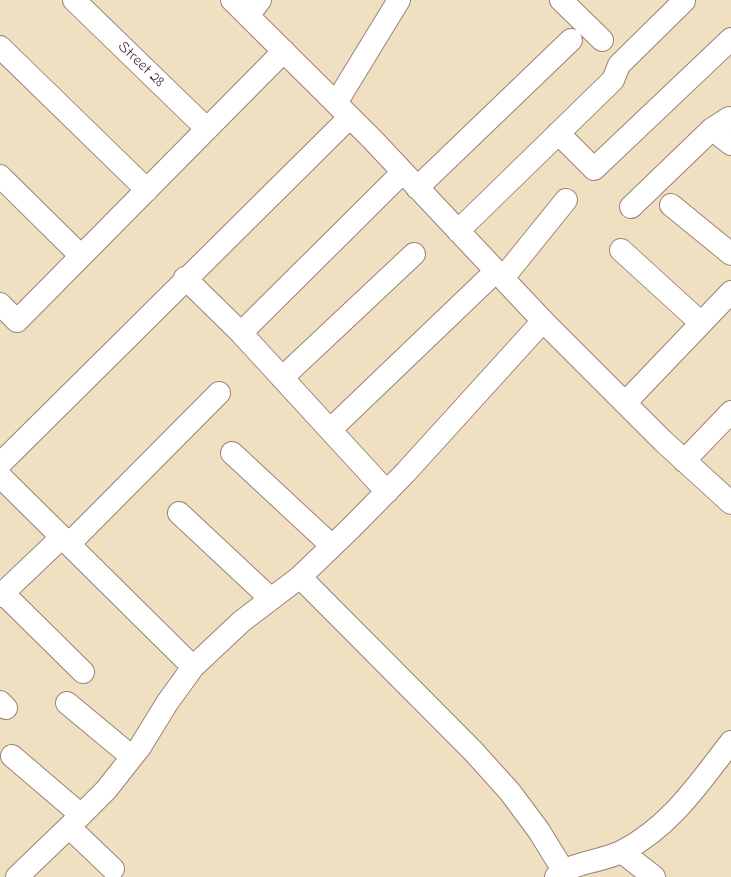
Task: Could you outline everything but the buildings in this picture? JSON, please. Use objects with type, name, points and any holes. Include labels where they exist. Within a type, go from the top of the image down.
[{"type":"street","name":"Street 28","points":[[74,0],[207,130]]},
{"type":"street","points":[[232,0],[254,8],[284,52],[343,110],[543,321],[684,461],[731,503]]},
{"type":"street","points":[[0,464],[185,278],[343,110],[399,0]]},
{"type":"street","points":[[561,0],[602,40]]},
{"type":"street","points":[[458,231],[613,80],[619,65],[685,2]]},
{"type":"street","points":[[558,133],[594,169],[731,39]]},
{"type":"street","points":[[241,333],[410,180],[571,40]]},
{"type":"street","points":[[0,47],[147,190]]},
{"type":"street","points":[[0,304],[17,321],[284,52]]},
{"type":"street","points":[[631,207],[720,123],[731,144]]},
{"type":"street","points":[[0,176],[81,256]]},
{"type":"street","points":[[330,430],[499,275],[566,200]]},
{"type":"street","points":[[671,205],[731,254]]},
{"type":"street","points":[[621,250],[701,323]]},
{"type":"street","points":[[282,378],[414,254]]},
{"type":"street","points":[[185,278],[241,333],[387,492]]},
{"type":"street","points":[[625,403],[731,292]]},
{"type":"street","points":[[17,877],[106,790],[132,757],[194,667],[242,621],[300,577],[387,492],[543,321]]},
{"type":"street","points":[[83,672],[2,595],[66,541],[219,393]]},
{"type":"street","points":[[684,461],[731,412]]},
{"type":"street","points":[[232,452],[332,546]]},
{"type":"street","points":[[0,476],[194,667]]},
{"type":"street","points":[[179,513],[271,599]]},
{"type":"street","points":[[300,577],[473,751],[510,792],[539,831],[560,873],[622,852],[656,829],[674,814],[731,742]]},
{"type":"street","points":[[67,703],[132,757]]},
{"type":"street","points":[[12,756],[75,821],[113,869]]},
{"type":"street","points":[[622,852],[654,877]]}]
